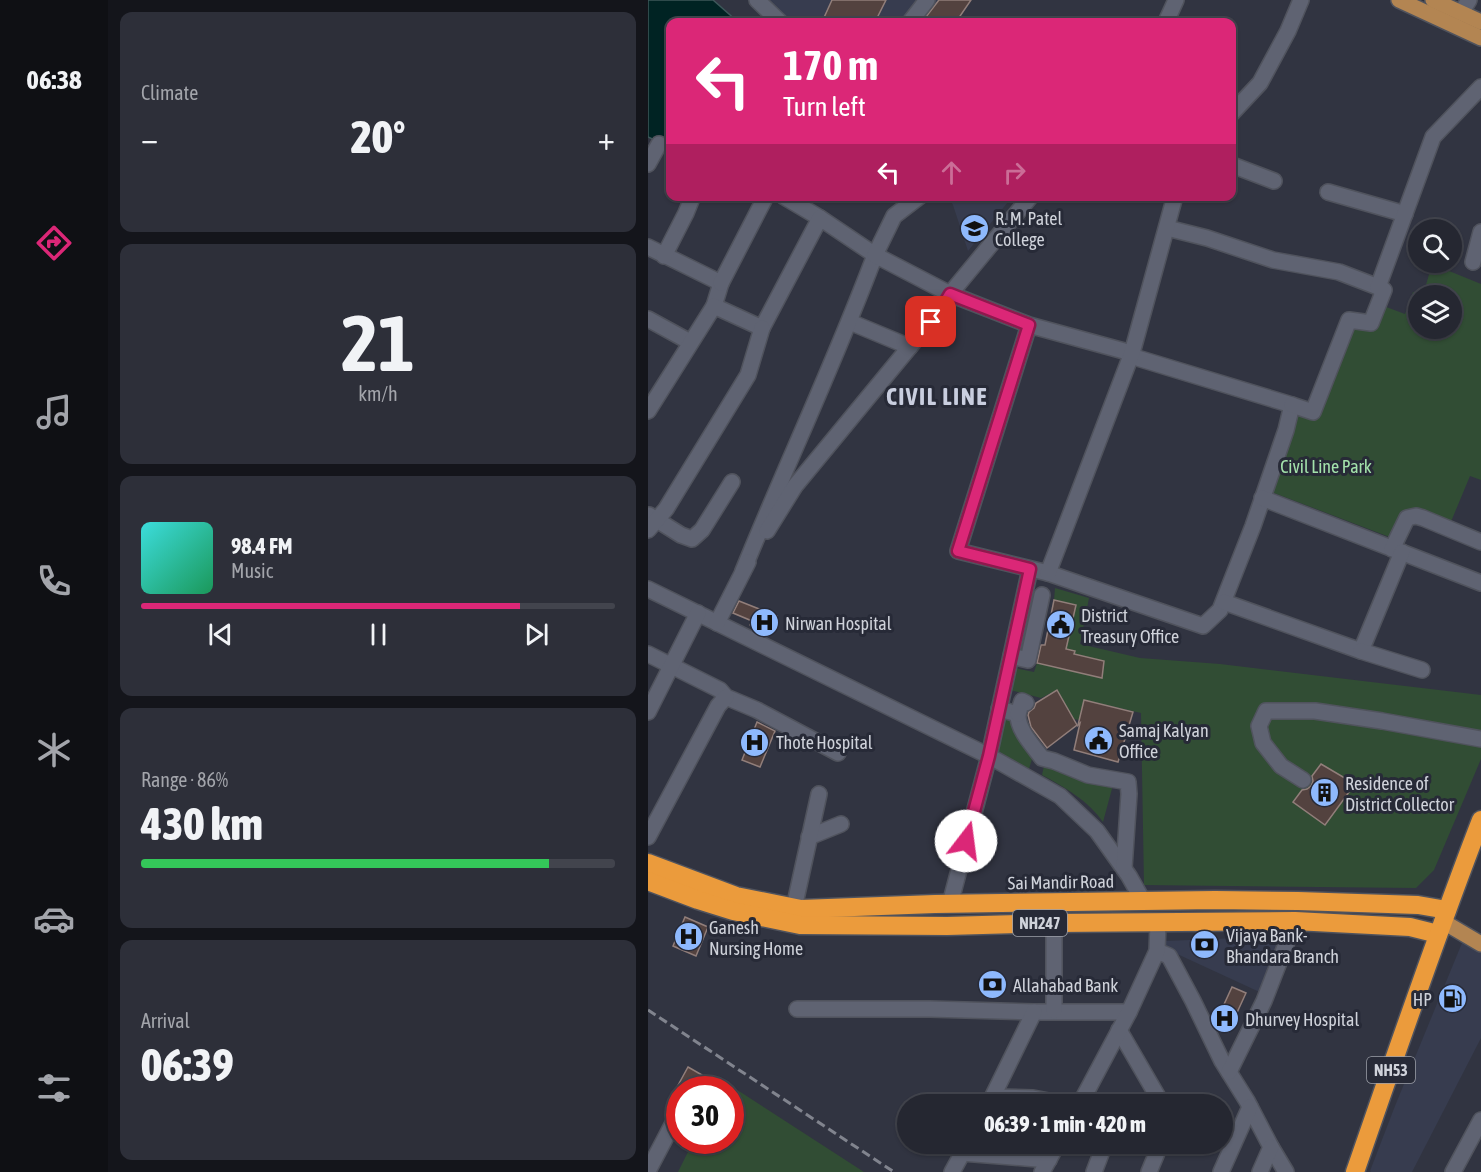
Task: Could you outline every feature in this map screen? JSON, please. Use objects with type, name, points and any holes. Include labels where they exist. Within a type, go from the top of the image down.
[{"type":"highway","name":"NH53","points":[[1355,1172],[1442,922],[1481,820]]},
{"type":"highway","name":"Sai Mandir Road","points":[[648,863],[792,915],[800,925],[936,926],[1296,921],[1410,927],[1442,922]]},
{"type":"highway","points":[[1418,905],[1441,897],[1459,876]]},
{"type":"highway","name":"Sai Mandir Road","points":[[648,880],[733,911],[792,915],[801,909],[1215,900],[1418,905],[1442,922]]},
{"type":"highway","points":[[1143,901],[1150,923]]},
{"type":"highway","points":[[1410,927],[1419,935],[1424,944],[1427,969]]},
{"type":"main road","points":[[1399,0],[1481,38]]},
{"type":"main road","points":[[1433,0],[1465,6],[1481,22]]},
{"type":"main road","points":[[1442,922],[1481,944]]},
{"type":"street","points":[[757,0],[776,18]]},
{"type":"street","points":[[913,18],[927,0]]},
{"type":"street","points":[[1168,18],[1176,0]]},
{"type":"street","points":[[1236,105],[1260,83],[1288,31],[1301,0]]},
{"type":"street","points":[[1378,287],[1433,137],[1481,87]]},
{"type":"street","points":[[648,164],[658,144]]},
{"type":"street","points":[[1236,167],[1274,181]]},
{"type":"street","points":[[1328,192],[1405,214]]},
{"type":"street","points":[[664,256],[691,201]]},
{"type":"street","points":[[648,411],[714,306],[721,283],[763,201]]},
{"type":"street","points":[[791,201],[875,255],[950,294],[1029,325],[1124,351],[1313,412],[1349,320],[1371,322],[1384,290],[1340,272],[1273,260],[1208,238],[1167,228]]},
{"type":"street","points":[[717,623],[743,571],[850,322],[875,255],[894,216],[914,201]]},
{"type":"street","points":[[743,571],[795,486],[1027,201]]},
{"type":"street","points":[[1048,573],[1131,355],[1174,201]]},
{"type":"street","points":[[732,482],[702,530],[692,539],[651,521],[666,509],[748,375],[762,328],[820,218]]},
{"type":"street","points":[[1473,262],[1481,232]]},
{"type":"street","points":[[648,247],[721,283]]},
{"type":"street","points":[[714,306],[762,328]]},
{"type":"street","points":[[648,319],[690,342]]},
{"type":"street","points":[[850,322],[910,347]]},
{"type":"street","points":[[1029,325],[958,551],[1048,573],[1203,626],[1220,610],[1224,602],[1293,405]]},
{"type":"street","points":[[1262,498],[1481,583]]},
{"type":"street","points":[[1361,651],[1407,518],[1416,516],[1429,520],[1481,542]]},
{"type":"street","points":[[950,904],[989,756],[1030,569]]},
{"type":"street","points":[[648,588],[989,756],[1060,796],[1097,831],[1124,868],[1143,901]]},
{"type":"street","points":[[1011,656],[1028,660],[1042,594]]},
{"type":"street","points":[[1224,602],[1361,651],[1422,670]]},
{"type":"street","points":[[649,710],[698,613]]},
{"type":"street","points":[[648,654],[720,690],[726,697],[758,710],[838,753]]},
{"type":"street","points":[[648,837],[718,706],[726,697]]},
{"type":"street","points":[[999,709],[1022,708],[1018,720],[1044,759],[1088,775],[1128,782],[1124,868]]},
{"type":"street","points":[[1303,780],[1281,766],[1263,743],[1259,726],[1266,711],[1315,711],[1481,739]]},
{"type":"street","points":[[1035,783],[1044,759]]},
{"type":"street","points":[[792,915],[819,794]]},
{"type":"street","points":[[809,837],[841,824]]},
{"type":"street","points":[[1229,1072],[1264,1001],[1296,921]]},
{"type":"street","points":[[1054,923],[1054,1011]]},
{"type":"street","points":[[1085,1094],[1129,1012],[1157,951],[1150,923]]},
{"type":"street","points":[[1157,951],[1169,956],[1222,1061],[1286,1172]]},
{"type":"street","points":[[797,1009],[1129,1012]]},
{"type":"street","points":[[995,1094],[1034,1012]]},
{"type":"street","points":[[1119,1030],[1156,1094]]},
{"type":"street","points":[[1221,1172],[1250,1107]]},
{"type":"street","points":[[1453,1172],[1481,1120]]},
{"type":"street","points":[[648,1171],[666,1137]]},
{"type":"street","points":[[1260,1172],[1271,1147]]},
{"type":"street","points":[[952,1172],[962,1154]]},
{"type":"street","points":[[992,1154],[1045,1166]]},
{"type":"street","points":[[1094,1172],[1101,1154]]},
{"type":"street","points":[[1149,1172],[1157,1154]]},
{"type":"shaded area","points":[[648,0],[713,0],[733,18],[666,18],[666,145],[648,137]]},
{"type":"shaded area","points":[[763,0],[971,0],[959,18],[783,18]]},
{"type":"shaded area","name":"R. M. Patel College","points":[[951,201],[1009,201],[968,251]]},
{"type":"shaded area","points":[[1286,936],[1266,995],[1162,947],[1166,941]]},
{"type":"shaded area","points":[[1462,943],[1481,953],[1481,1038],[1412,1172],[1371,1172],[1395,1106]]},
{"type":"green space","name":"Civil Line Park","points":[[1429,273],[1454,273],[1481,284],[1481,480],[1470,476],[1450,524],[1421,513],[1392,538],[1269,491],[1296,410],[1313,416],[1350,321],[1372,324],[1381,305],[1405,314],[1408,306],[1408,339],[1462,339],[1462,285],[1426,285]]},
{"type":"green space","points":[[1055,588],[1089,598],[1080,644],[1140,658],[1220,664],[1481,695],[1481,759],[1434,870],[1416,888],[1144,885],[1141,713],[1084,700],[1079,720],[1074,719],[1057,690],[1041,698],[1010,690],[1015,668],[1034,672],[1037,663],[1102,677],[1103,661],[1074,654],[1066,649],[1076,605],[1054,600]]},
{"type":"green space","points":[[1004,716],[1009,718],[1032,759],[1029,769],[996,750]]},
{"type":"green space","points":[[1044,766],[1113,785],[1103,822],[1083,801],[1042,775]]},
{"type":"green space","points":[[744,1094],[864,1172],[678,1172],[687,1154],[744,1154]]},
{"type":"building","points":[[832,0],[886,0],[877,18],[824,18]]},
{"type":"building","points":[[939,0],[971,0],[959,18],[925,18]]},
{"type":"building","name":"District Treasury Office","points":[[1054,600],[1076,605],[1066,649],[1075,651],[1074,654],[1104,661],[1102,678],[1037,663],[1041,645],[1045,645]]},
{"type":"building","points":[[739,601],[777,616],[768,633],[750,625],[752,621],[733,613]]},
{"type":"building","points":[[1057,690],[1077,725],[1047,748],[1031,727],[1028,715],[1036,703]]},
{"type":"building","points":[[1084,700],[1133,712],[1118,762],[1074,750]]},
{"type":"building","points":[[757,722],[775,731],[760,767],[742,760]]},
{"type":"building","name":"Residence of District Collector","points":[[1321,764],[1355,784],[1325,825],[1293,802],[1302,790],[1311,786],[1312,776]]},
{"type":"building","points":[[685,917],[708,927],[696,956],[673,946]]},
{"type":"building","points":[[1232,987],[1246,993],[1229,1030],[1215,1024]]},
{"type":"building","points":[[688,1067],[704,1076],[683,1076]]},
{"type":"railway","points":[[648,1010],[894,1172]]},
{"type":"place","name":"R. M. Patel College","points":[[974,228]]},
{"type":"place","name":"Nirwan Hospital","points":[[764,623]]},
{"type":"place","name":"District Treasury Office","points":[[1060,625]]},
{"type":"place","name":"Samaj Kalyan Office","points":[[1098,740]]},
{"type":"place","name":"Thote Hospital","points":[[755,742]]},
{"type":"place","name":"Residence of District Collector","points":[[1324,793]]},
{"type":"place","name":"Ganesh Nursing Home","points":[[688,937]]},
{"type":"place","name":"Vijaya Bank- Bhandara Branch","points":[[1205,945]]},
{"type":"place","name":"Allahabad Bank","points":[[992,985]]},
{"type":"place","name":"HP","points":[[1453,999]]},
{"type":"place","name":"Dhurvey Hospital","points":[[1224,1019]]},
{"type":"district","name":"CIVIL LINE","points":[[937,396]]},
{"type":"route","points":[[931,322],[950,294],[1029,325],[958,551],[1030,569],[989,756],[966,841]]}]
